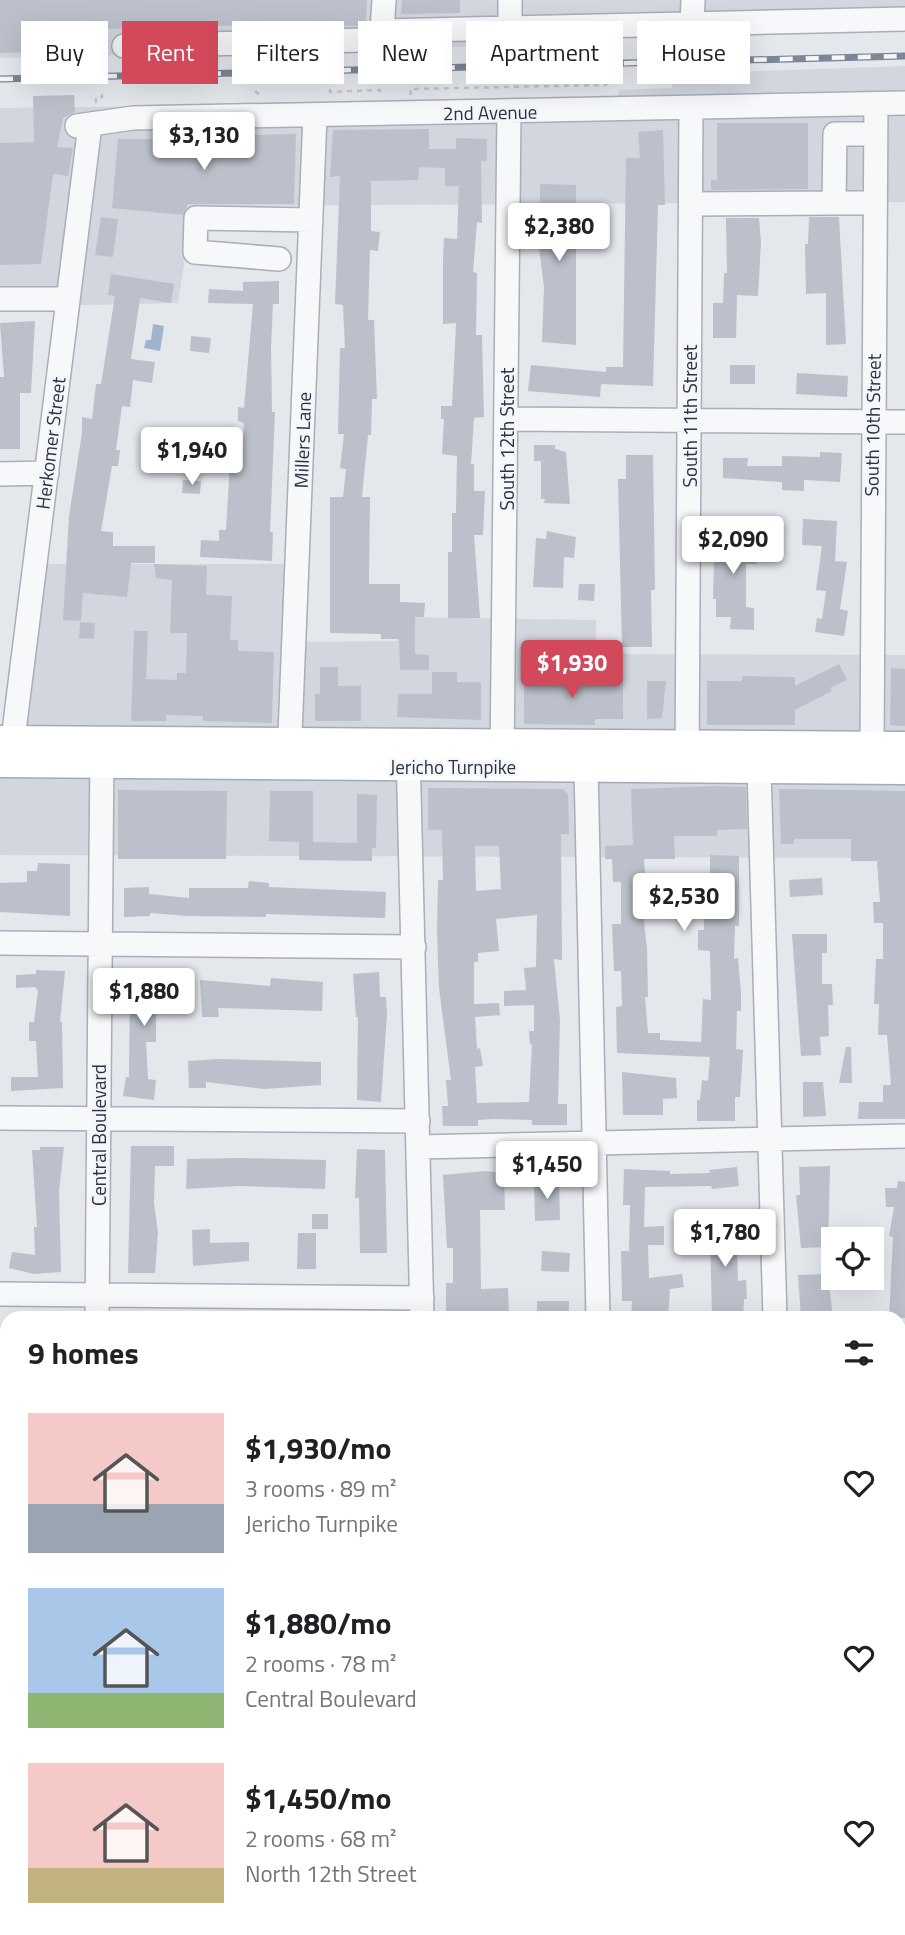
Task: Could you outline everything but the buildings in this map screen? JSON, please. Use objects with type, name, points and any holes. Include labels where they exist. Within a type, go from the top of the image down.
[{"type":"main road","name":"Jericho Turnpike","points":[[6,751],[502,755],[639,745],[759,769],[905,769]]},
{"type":"main road","points":[[586,767],[590,756],[627,755],[639,745]]},
{"type":"main road","name":"Jericho Turnpike","points":[[502,755],[586,767],[687,756],[872,746],[905,747]]},
{"type":"street","points":[[510,0],[510,21]]},
{"type":"street","points":[[692,21],[693,0]]},
{"type":"street","points":[[731,21],[876,10],[905,19]]},
{"type":"street","points":[[218,44],[363,40],[383,14],[466,23]]},
{"type":"street","name":"South 10th Street","points":[[872,746],[876,103]]},
{"type":"street","name":"2nd Avenue","points":[[88,118],[905,103]]},
{"type":"street","name":"South 11th Street","points":[[687,756],[691,108]]},
{"type":"street","name":"South 12th Street","points":[[502,755],[509,112]]},
{"type":"street","name":"Millers Lane","points":[[290,754],[315,115]]},
{"type":"street","name":"Herkomer Street","points":[[6,751],[47,473],[88,118]]},
{"type":"street","points":[[834,203],[835,134],[875,134]]},
{"type":"street","points":[[691,204],[874,203]]},
{"type":"street","points":[[279,259],[195,252],[196,218],[311,220]]},
{"type":"street","points":[[0,299],[68,299]]},
{"type":"street","points":[[506,419],[905,422]]},
{"type":"street","points":[[0,474],[47,473]]},
{"type":"street","name":"Central Boulevard","points":[[97,1306],[102,752]]},
{"type":"street","points":[[0,1294],[97,1306],[422,1308],[409,754]]},
{"type":"street","points":[[586,767],[598,1311]]},
{"type":"street","points":[[759,769],[775,1311]]},
{"type":"street","points":[[0,943],[414,947]]},
{"type":"street","points":[[0,1118],[418,1121]]},
{"type":"street","points":[[418,1147],[905,1136]]},
{"type":"path","points":[[411,95],[410,89],[603,85],[603,90]]},
{"type":"path","points":[[322,92],[380,90]]},
{"type":"path","points":[[256,91],[261,93]]},
{"type":"path","points":[[88,118],[96,97],[102,97],[102,93]]},
{"type":"shaded area","points":[[0,0],[905,0],[905,27],[750,32],[750,21],[637,21],[637,35],[623,35],[623,21],[466,21],[466,47],[452,47],[452,21],[358,21],[358,49],[344,50],[344,21],[232,21],[232,52],[218,53],[218,21],[122,21],[122,55],[108,55],[108,21],[21,21],[21,57],[0,58]]},
{"type":"shaded area","points":[[905,66],[905,202],[193,206],[178,303],[0,307],[0,108],[618,101],[619,90],[672,88],[672,84],[750,84],[750,71]]},
{"type":"shaded area","points":[[43,564],[304,564],[302,642],[397,641],[398,617],[596,620],[596,654],[905,655],[905,858],[0,855],[0,738],[18,739]]},
{"type":"water","points":[[153,324],[164,326],[160,351],[144,348],[146,340],[151,340]]},
{"type":"tunnel","points":[[533,669],[546,670]]},
{"type":"railway","points":[[0,79],[905,56]]}]
